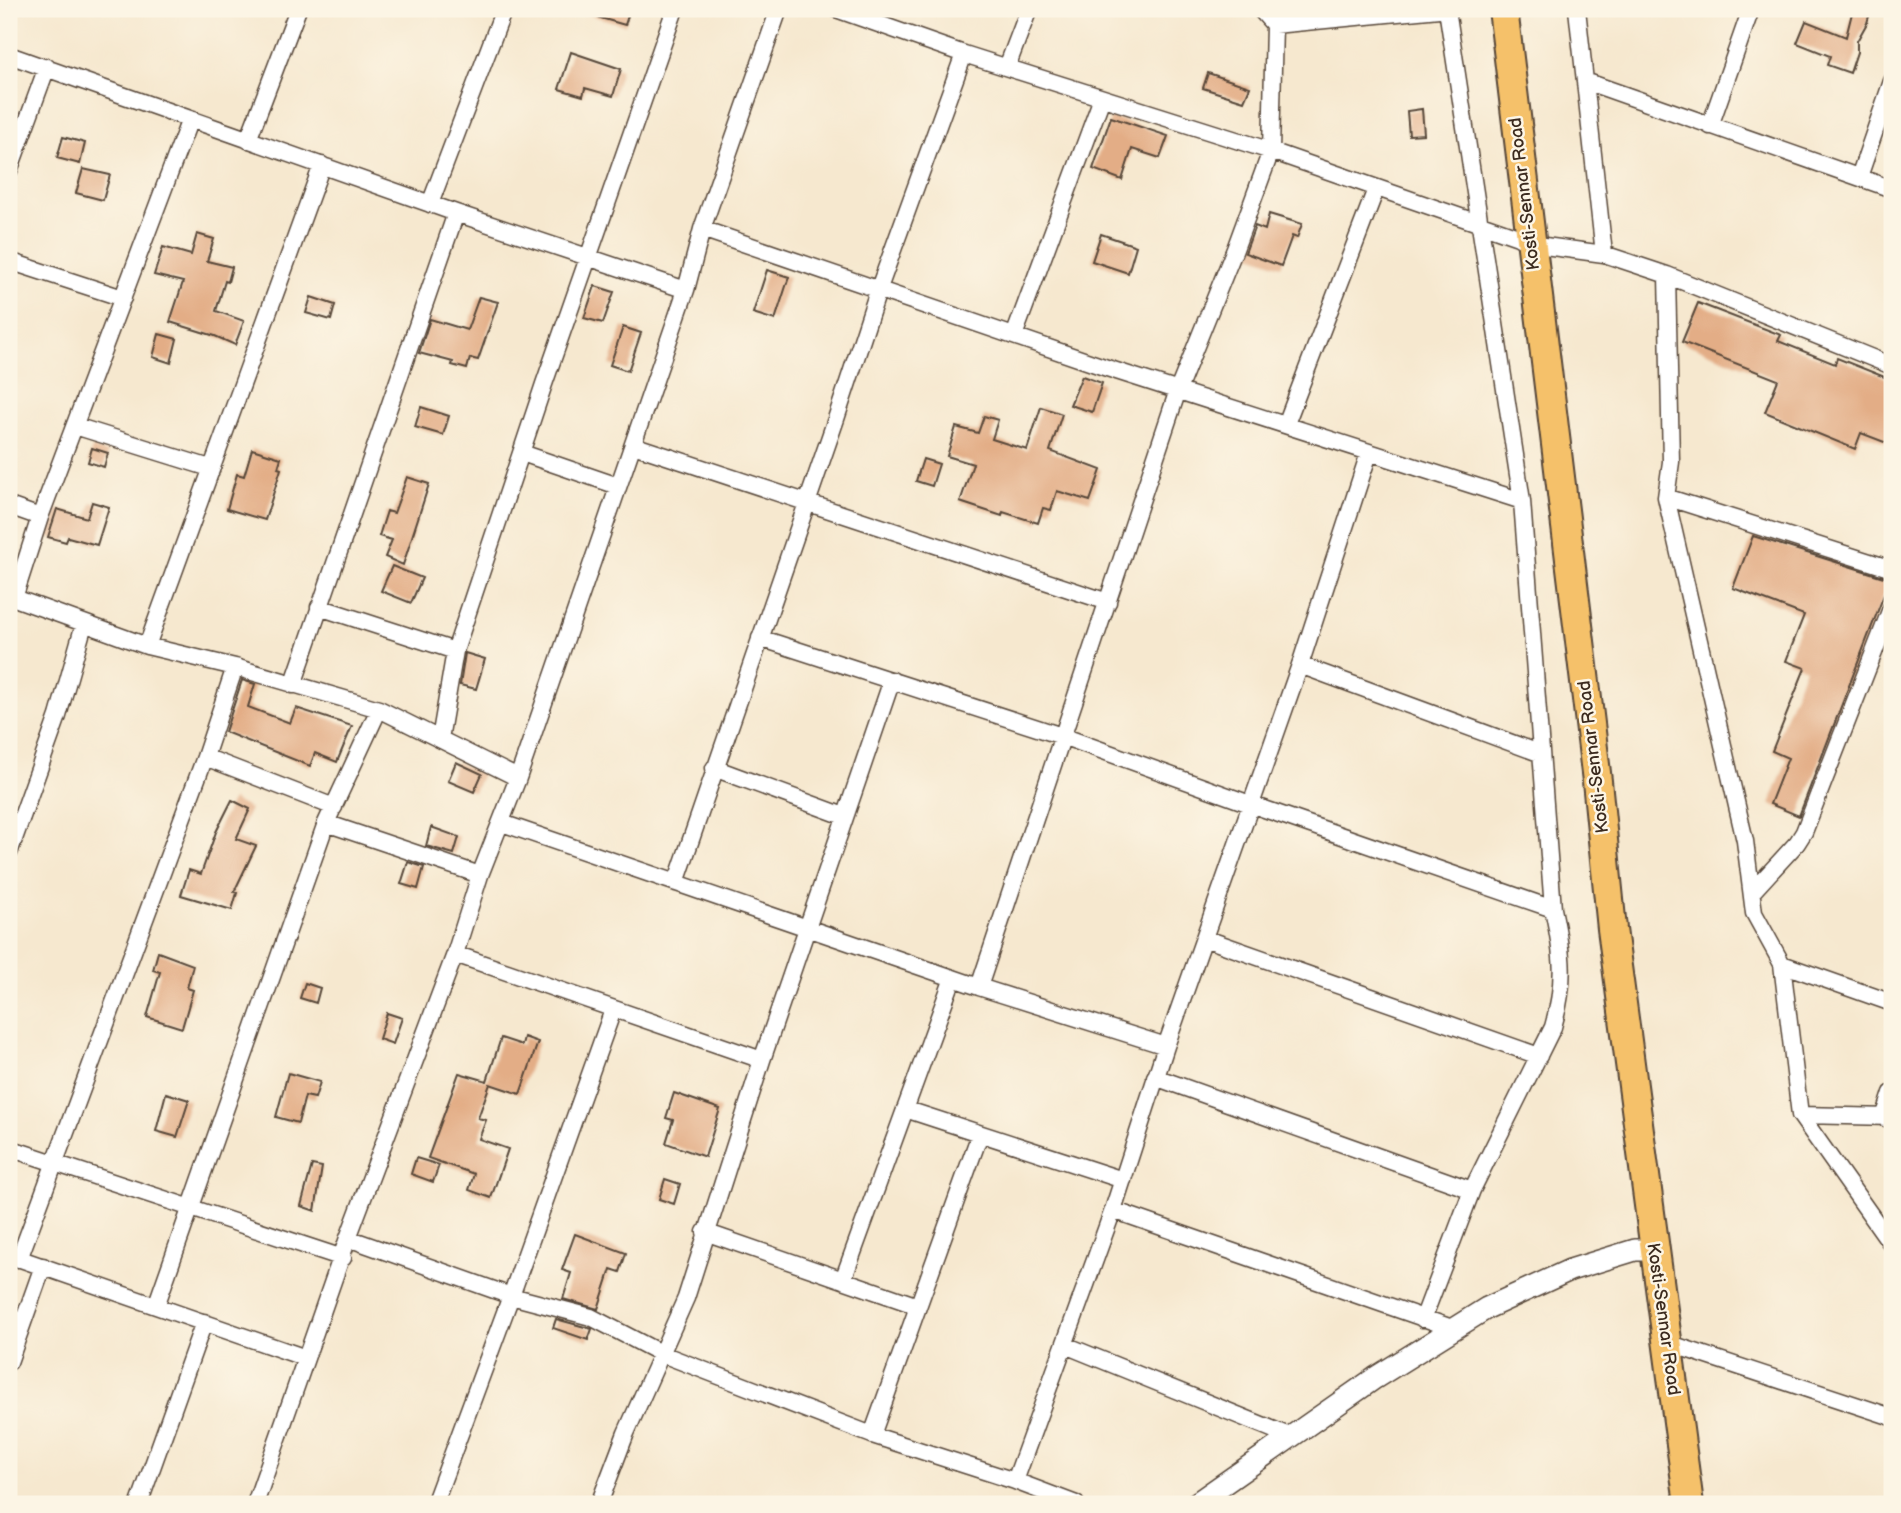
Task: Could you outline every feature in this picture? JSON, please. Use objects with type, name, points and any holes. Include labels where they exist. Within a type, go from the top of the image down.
[{"type":"highway","name":"Kosti-Sennar Road","points":[[1503,9],[1612,929],[1689,1504]]},
{"type":"street","points":[[248,140],[298,9]]},
{"type":"street","points":[[430,204],[504,9]]},
{"type":"street","points":[[440,739],[455,651],[675,9]]},
{"type":"street","points":[[255,1504],[348,1238],[518,778],[686,290],[702,229],[779,9]]},
{"type":"street","points":[[836,9],[875,15],[964,54],[1271,151],[1518,237],[1530,244],[1604,254],[1667,275],[1892,366]]},
{"type":"street","points":[[1007,67],[1029,9]]},
{"type":"street","points":[[1260,9],[1274,17],[1439,9]]},
{"type":"street","points":[[1423,1319],[1472,1189],[1553,1027],[1563,980],[1563,960],[1553,909],[1539,753],[1522,501],[1447,9]]},
{"type":"street","points":[[1577,9],[1604,254]]},
{"type":"street","points":[[1710,126],[1751,9]]},
{"type":"street","points":[[979,987],[1178,390],[1271,151],[1274,17]]},
{"type":"street","points":[[676,883],[878,291],[964,54]]},
{"type":"street","points":[[9,55],[430,204],[686,290]]},
{"type":"street","points":[[9,171],[47,67]]},
{"type":"street","points":[[1585,81],[1892,189]]},
{"type":"street","points":[[1859,177],[1892,82]]},
{"type":"street","points":[[1014,336],[1102,98]]},
{"type":"street","points":[[190,119],[11,597],[147,646],[235,667],[379,709],[518,778]]},
{"type":"street","points":[[147,646],[322,166]]},
{"type":"street","points":[[1286,424],[1376,189]]},
{"type":"street","points":[[293,685],[456,213]]},
{"type":"street","points":[[702,229],[878,291],[1522,501]]},
{"type":"street","points":[[9,261],[123,298]]},
{"type":"street","points":[[1667,275],[1671,462],[1666,497],[1745,841],[1755,917],[1782,964],[1800,1115],[1892,1245]]},
{"type":"street","points":[[75,426],[211,468]]},
{"type":"street","points":[[633,445],[1108,602]]},
{"type":"street","points":[[522,453],[618,486]]},
{"type":"street","points":[[1015,1481],[1113,1210],[1155,1077],[1300,665],[1369,453]]},
{"type":"street","points":[[1666,497],[1892,569]]},
{"type":"street","points":[[9,506],[40,517]]},
{"type":"street","points":[[1752,892],[1804,832],[1892,606]]},
{"type":"street","points":[[319,607],[455,651]]},
{"type":"street","points":[[9,853],[13,828],[58,716],[84,624]]},
{"type":"street","points":[[760,638],[1062,736],[1553,909]]},
{"type":"street","points":[[1300,665],[1539,753]]},
{"type":"street","points":[[235,667],[205,757],[54,1164],[14,1257],[306,1358]]},
{"type":"street","points":[[599,1504],[626,1433],[686,1298],[762,1060],[892,680]]},
{"type":"street","points":[[156,1306],[326,823],[379,709]]},
{"type":"street","points":[[205,757],[334,807]]},
{"type":"street","points":[[714,768],[844,816]]},
{"type":"street","points":[[326,823],[480,875]]},
{"type":"street","points":[[502,823],[979,987],[1166,1046]]},
{"type":"street","points":[[1204,939],[1539,1056]]},
{"type":"street","points":[[455,954],[762,1060]]},
{"type":"street","points":[[1782,964],[1892,1003]]},
{"type":"street","points":[[843,1280],[953,978]]},
{"type":"street","points":[[434,1504],[613,1010]]},
{"type":"street","points":[[1155,1077],[1472,1189]]},
{"type":"street","points":[[1800,1115],[1888,1117],[1892,1093]]},
{"type":"street","points":[[905,1109],[1123,1180]]},
{"type":"street","points":[[872,1435],[980,1134]]},
{"type":"street","points":[[9,1148],[343,1258]]},
{"type":"street","points":[[1113,1210],[1452,1328]]},
{"type":"street","points":[[705,1232],[918,1306]]},
{"type":"street","points":[[348,1238],[511,1296],[591,1317],[662,1354],[872,1435],[1015,1481],[1076,1504]]},
{"type":"street","points":[[1195,1504],[1289,1436],[1452,1328],[1487,1308],[1553,1277],[1635,1250],[1655,1250]]},
{"type":"street","points":[[9,1362],[43,1266]]},
{"type":"street","points":[[139,1504],[204,1322]]},
{"type":"street","points":[[1668,1343],[1892,1417]]},
{"type":"street","points":[[1065,1345],[1289,1436]]},
{"type":"building","points":[[583,9],[630,9],[625,25],[583,13]]},
{"type":"building","points":[[1853,9],[1871,9],[1857,41],[1857,52],[1850,73],[1827,65],[1830,56],[1797,43],[1806,21],[1846,37]]},
{"type":"building","points":[[571,52],[621,69],[613,96],[585,88],[583,96],[559,89]]},
{"type":"building","points":[[1208,73],[1250,87],[1244,101],[1203,88]]},
{"type":"building","points":[[1422,109],[1424,134],[1409,135],[1407,111]]},
{"type":"building","points":[[1111,117],[1168,136],[1160,158],[1132,149],[1122,180],[1093,169]]},
{"type":"building","points":[[63,137],[85,143],[80,164],[57,158]]},
{"type":"building","points":[[83,169],[110,175],[103,200],[76,193]]},
{"type":"building","points":[[1269,214],[1302,224],[1297,238],[1292,236],[1281,266],[1245,253],[1255,226],[1265,230]]},
{"type":"building","points":[[197,234],[214,239],[207,261],[232,267],[216,311],[244,321],[235,345],[170,322],[183,282],[154,275],[163,247],[191,255]]},
{"type":"building","points":[[1101,234],[1136,246],[1128,273],[1092,261]]},
{"type":"building","points":[[767,270],[789,277],[775,320],[753,313]]},
{"type":"building","points":[[595,286],[614,292],[603,323],[584,318]]},
{"type":"building","points":[[311,297],[335,305],[331,320],[306,313]]},
{"type":"building","points":[[479,297],[498,302],[478,360],[470,358],[467,369],[452,365],[453,362],[419,353],[430,319],[467,330]]},
{"type":"building","points":[[1698,303],[1781,335],[1778,341],[1835,364],[1837,358],[1892,380],[1892,445],[1861,433],[1855,449],[1765,412],[1778,380],[1682,342]]},
{"type":"building","points":[[623,327],[641,333],[628,371],[610,365]]},
{"type":"building","points":[[159,334],[177,339],[171,363],[153,357]]},
{"type":"building","points":[[1082,376],[1102,383],[1092,412],[1070,405]]},
{"type":"building","points":[[421,407],[449,416],[443,435],[415,427]]},
{"type":"building","points":[[1041,407],[1062,414],[1050,451],[1101,470],[1090,501],[1057,491],[1051,510],[1043,508],[1038,523],[1003,512],[1002,516],[960,502],[973,464],[947,456],[956,427],[978,433],[984,416],[998,420],[992,439],[1027,450]]},
{"type":"building","points":[[92,448],[108,453],[104,467],[88,462]]},
{"type":"building","points":[[252,449],[281,458],[278,468],[281,469],[265,520],[227,509],[237,474],[244,476]]},
{"type":"building","points":[[923,459],[939,464],[932,486],[916,481]]},
{"type":"building","points":[[407,477],[429,484],[403,565],[385,557],[392,540],[379,536],[387,511],[394,513]]},
{"type":"building","points":[[92,502],[109,507],[97,545],[68,537],[66,542],[48,537],[57,509],[87,518]]},
{"type":"building","points":[[1753,536],[1890,579],[1799,816],[1770,804],[1788,758],[1772,751],[1805,668],[1786,661],[1804,615],[1733,588]]},
{"type":"building","points":[[392,566],[422,578],[411,603],[381,591]]},
{"type":"building","points":[[465,653],[485,659],[476,689],[460,685]]},
{"type":"building","points":[[242,680],[255,684],[248,707],[290,723],[296,708],[352,726],[337,762],[315,753],[310,766],[225,732]]},
{"type":"building","points":[[456,762],[482,774],[474,792],[448,781]]},
{"type":"building","points":[[232,800],[250,809],[236,839],[256,846],[234,892],[237,893],[232,910],[181,895],[189,870],[201,874],[216,832]]},
{"type":"building","points":[[431,827],[459,837],[454,854],[426,846]]},
{"type":"building","points":[[408,862],[424,867],[418,889],[401,884]]},
{"type":"building","points":[[158,952],[193,965],[187,988],[193,990],[182,1028],[147,1017],[160,972],[153,970]]},
{"type":"building","points":[[305,983],[320,988],[316,1003],[300,998]]},
{"type":"building","points":[[387,1013],[402,1018],[393,1044],[379,1039]]},
{"type":"building","points":[[524,1037],[538,1042],[520,1094],[490,1084],[478,1118],[486,1120],[479,1139],[508,1149],[491,1198],[469,1190],[474,1174],[428,1158],[459,1073],[487,1081],[501,1038],[522,1045]]},
{"type":"building","points":[[288,1073],[320,1082],[315,1098],[305,1096],[298,1123],[276,1117]]},
{"type":"building","points":[[166,1093],[189,1100],[177,1137],[156,1131]]},
{"type":"building","points":[[674,1093],[720,1109],[705,1157],[666,1143],[673,1120],[666,1118]]},
{"type":"building","points":[[416,1158],[439,1165],[433,1182],[411,1174]]},
{"type":"building","points":[[312,1165],[322,1167],[315,1211],[301,1206]]},
{"type":"building","points":[[665,1179],[680,1184],[674,1204],[659,1199]]},
{"type":"building","points":[[575,1234],[626,1253],[620,1272],[611,1269],[598,1309],[563,1299],[571,1273],[562,1270]]},
{"type":"building","points":[[556,1319],[592,1329],[588,1340],[553,1328]]}]
